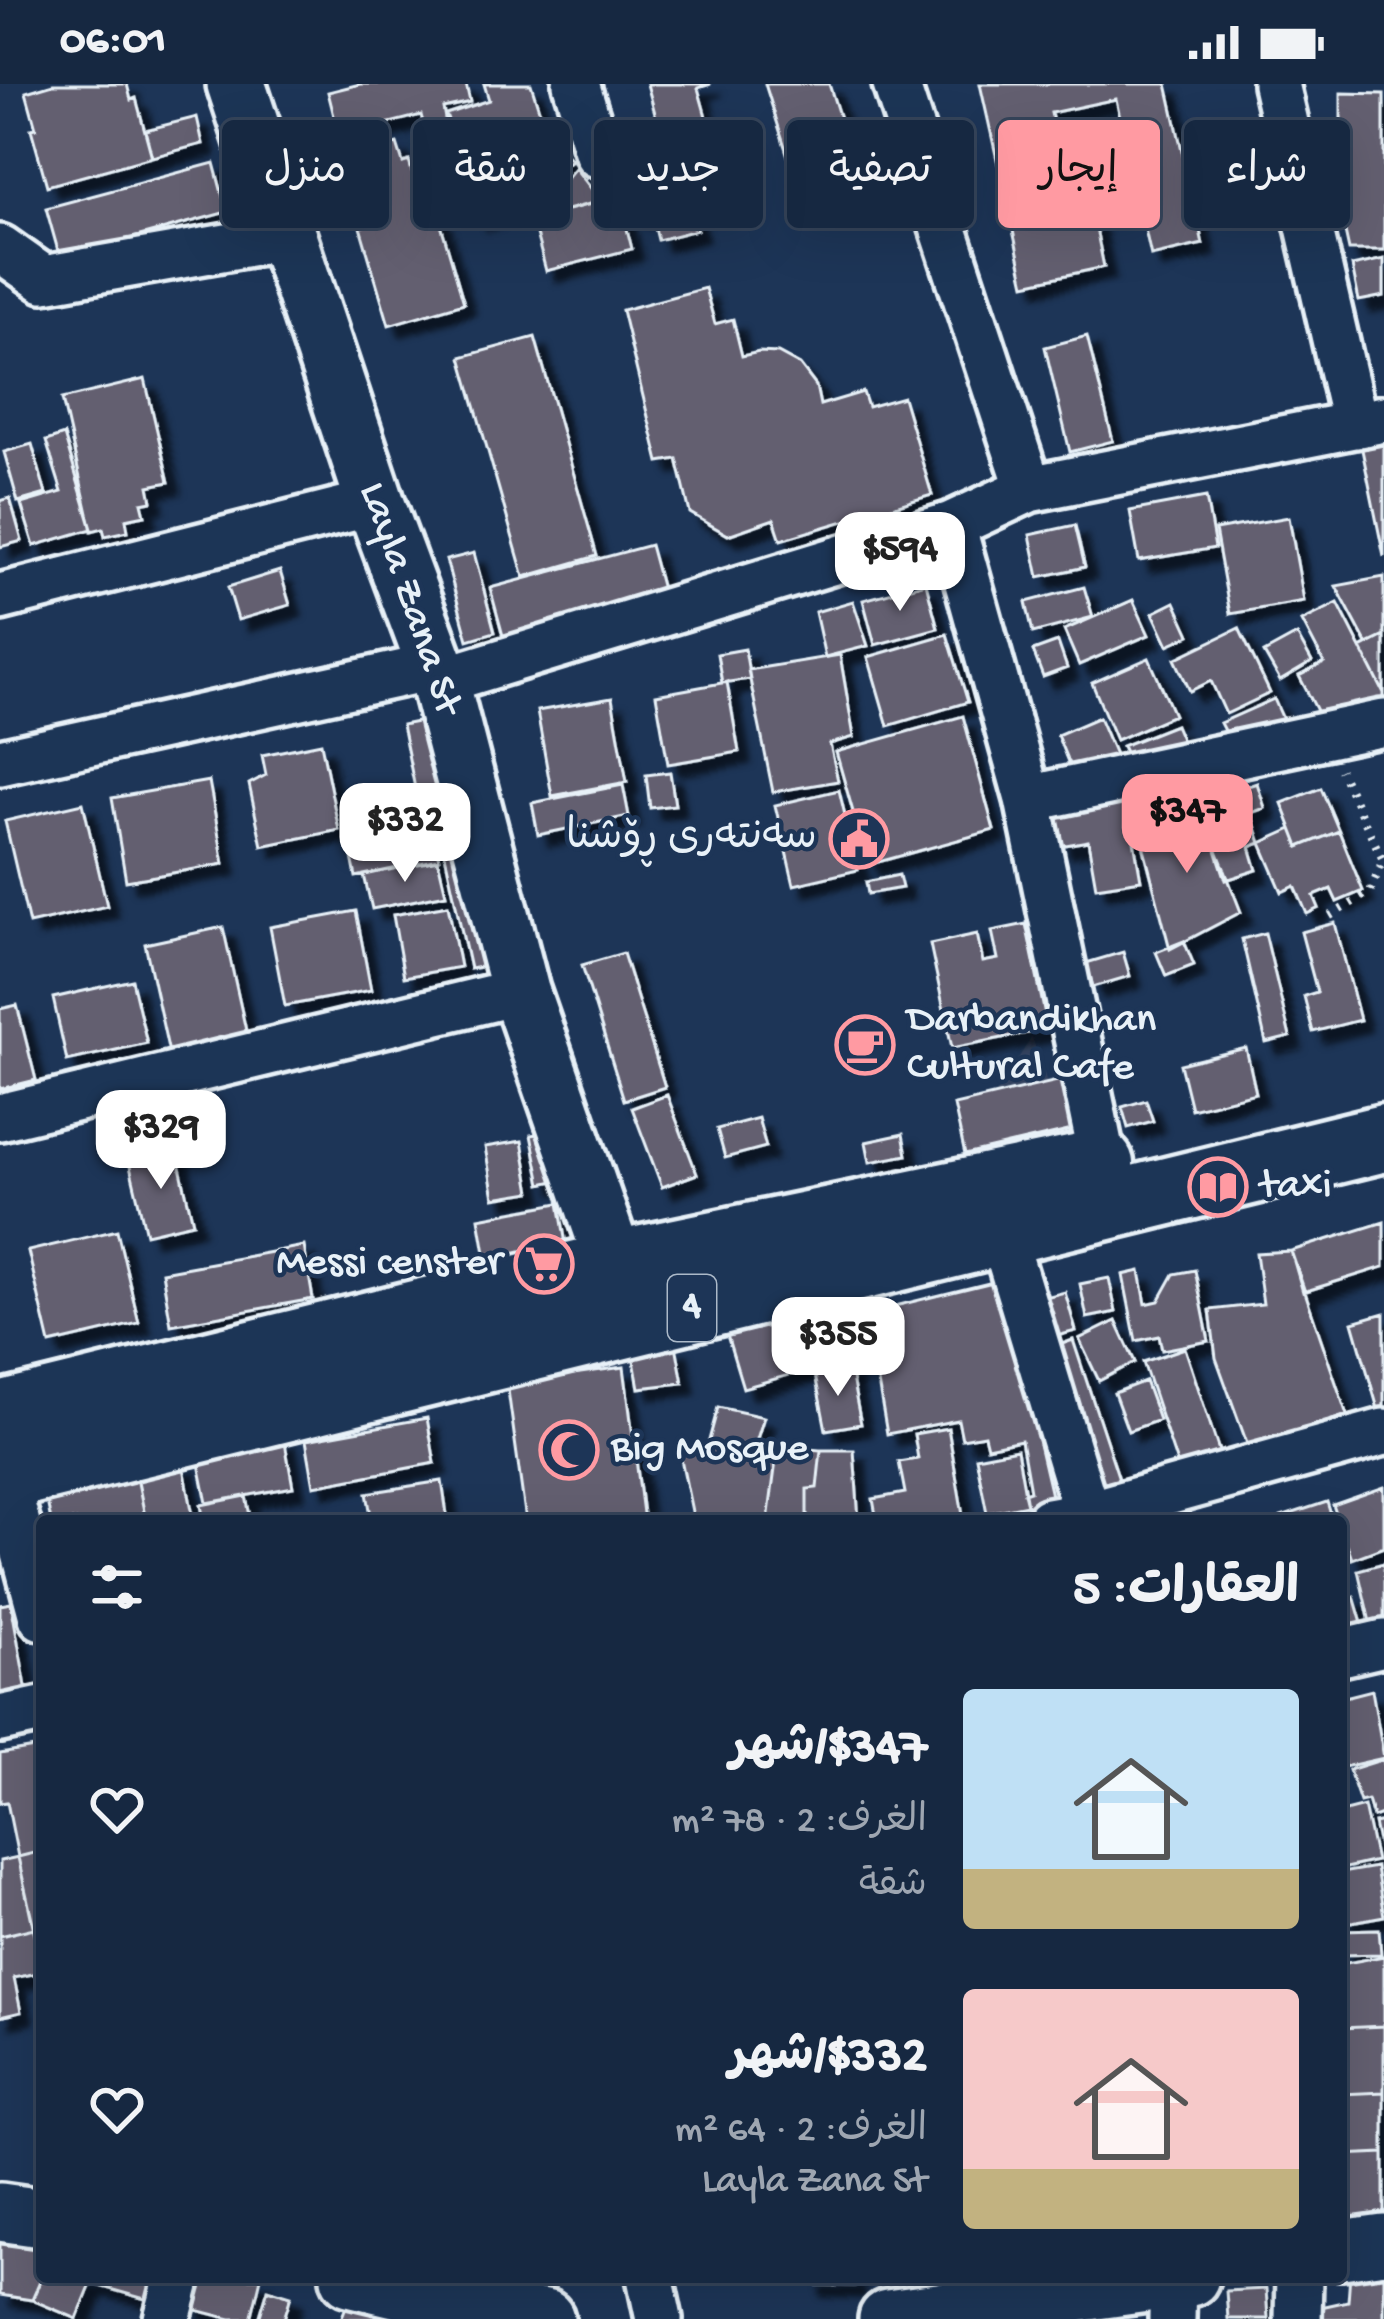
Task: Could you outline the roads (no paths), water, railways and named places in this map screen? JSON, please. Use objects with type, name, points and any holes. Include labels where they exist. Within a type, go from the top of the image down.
[{"type":"highway","name":"4","points":[[1,1458],[1102,1163],[1384,1097]]},
{"type":"highway","name":"4","points":[[623,1294],[1002,1232],[1384,1138]]},
{"type":"street","name":"Layla Zana St","points":[[236,84],[284,237],[438,673],[520,991],[623,1294]]},
{"type":"street","points":[[576,84],[594,141]]},
{"type":"street","points":[[896,84],[1029,489]]},
{"type":"street","points":[[0,762],[438,673],[952,525],[1029,489],[1369,422],[1276,84]]},
{"type":"street","points":[[0,248],[44,279],[284,237]]},
{"type":"street","points":[[0,597],[375,502]]},
{"type":"street","points":[[952,525],[1028,799],[1102,1163]]},
{"type":"street","points":[[1028,799],[1384,723]]},
{"type":"street","points":[[0,1117],[520,991]]},
{"type":"street","points":[[1002,1232],[1074,1515]]},
{"type":"street","points":[[1089,1515],[1384,1432]]},
{"type":"street","points":[[1,1458],[36,1594]]},
{"type":"street","points":[[1347,1651],[1384,1642]]},
{"type":"street","points":[[0,1719],[36,1711]]},
{"type":"street","points":[[0,2212],[36,2217]]},
{"type":"street","points":[[1347,2249],[1384,2244]]},
{"type":"street","points":[[167,2319],[176,2283]]},
{"type":"street","points":[[376,2283],[529,2318]]},
{"type":"street","points":[[651,2283],[659,2319]]},
{"type":"street","points":[[1298,2319],[1299,2283]]},
{"type":"street","points":[[888,2319],[958,2302],[1177,2288]]},
{"type":"place","name":"سەنتەری ڕۆشنا","points":[[859,839]]},
{"type":"place","name":"Darbandikhan Cultural Cafe","points":[[865,1045]]},
{"type":"place","name":"taxi","points":[[1218,1187]]},
{"type":"place","name":"Messi censter","points":[[544,1264]]},
{"type":"place","name":"Big Mosque","points":[[569,1450]]}]
